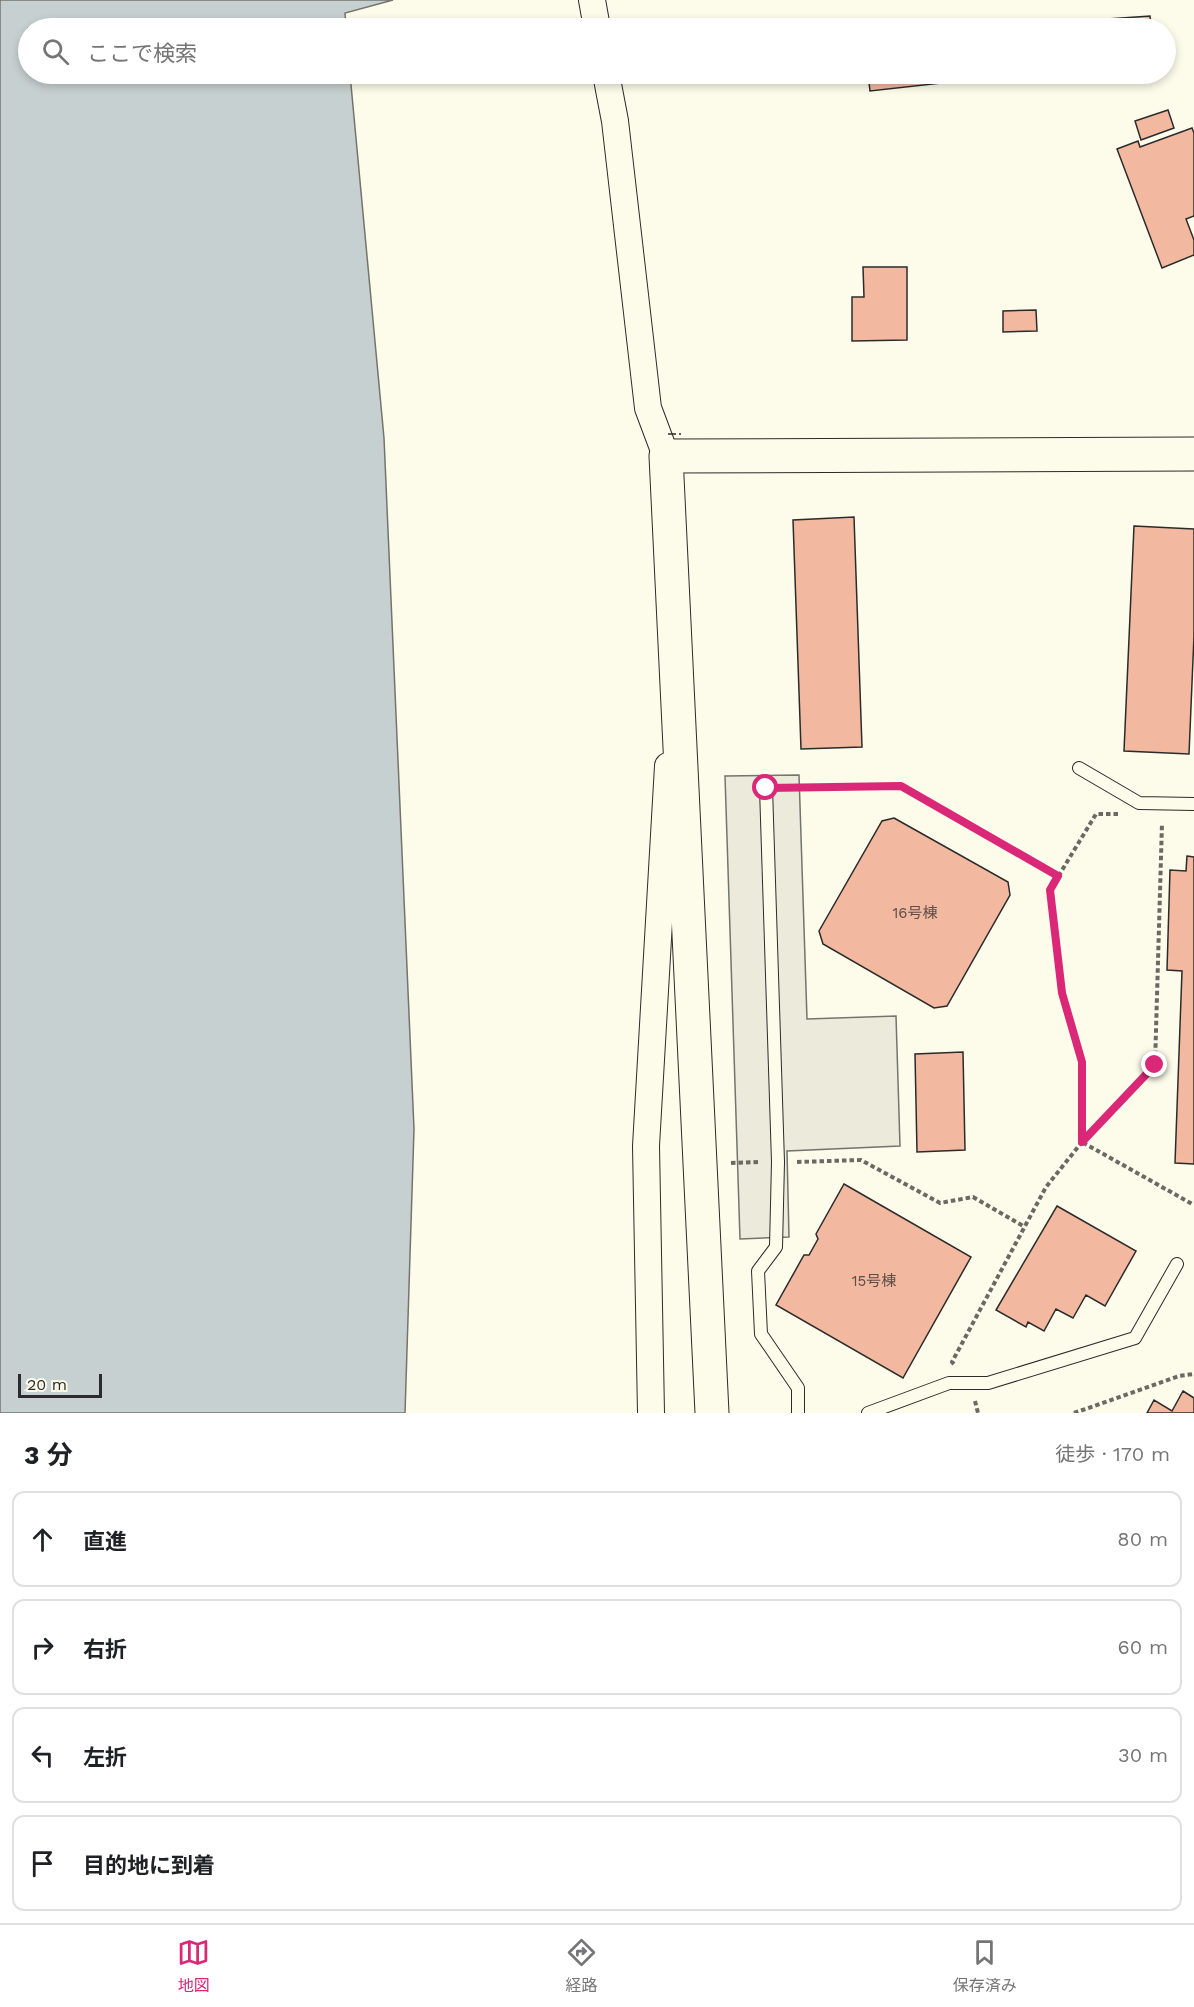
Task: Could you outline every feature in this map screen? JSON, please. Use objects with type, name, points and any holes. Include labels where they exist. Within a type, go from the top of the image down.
[{"type":"street","points":[[592,0],[595,18]]},
{"type":"street","points":[[608,84],[615,122],[648,408],[666,456],[712,1413]]},
{"type":"street","points":[[666,456],[1194,454]]},
{"type":"street","points":[[651,1413],[646,1146],[676,633]]},
{"type":"lane","points":[[1079,768],[1139,803],[1194,804]]},
{"type":"lane","points":[[766,788],[777,1162],[776,1248],[758,1271],[761,1334],[798,1388],[798,1413]]},
{"type":"lane","points":[[868,1413],[949,1383],[988,1383],[1135,1338],[1177,1264]]},
{"type":"path","points":[[766,788],[901,786],[1058,876]]},
{"type":"path","points":[[1082,1142],[1082,1062],[1062,993],[1050,890],[1096,814],[1129,815]]},
{"type":"path","points":[[978,1413],[970,1383],[952,1362],[1046,1187],[1082,1142],[1155,1065],[1162,816]]},
{"type":"path","points":[[1082,1142],[1194,1205]]},
{"type":"path","points":[[727,1163],[861,1160],[940,1203],[974,1197],[1024,1227]]},
{"type":"path","points":[[1074,1413],[1194,1374]]},
{"type":"shaded area","points":[[0,0],[393,0],[345,13],[345,18],[18,18],[18,84],[351,84],[384,438],[414,1129],[405,1413],[0,1413]]},
{"type":"shaded area","points":[[799,775],[807,1019],[896,1016],[900,1146],[787,1151],[789,1237],[740,1239],[725,776]]},
{"type":"building","points":[[1150,16],[1150,18],[1122,18]]},
{"type":"building","points":[[869,84],[933,84],[870,91]]},
{"type":"building","points":[[1168,110],[1174,128],[1141,140],[1135,121]]},
{"type":"building","points":[[1192,128],[1194,133],[1194,216],[1186,219],[1194,240],[1194,255],[1162,268],[1117,149],[1138,141],[1140,147]]},
{"type":"building","points":[[863,267],[907,267],[907,340],[852,341],[852,297],[864,297]]},
{"type":"building","points":[[1036,310],[1037,331],[1003,332],[1003,311]]},
{"type":"building","points":[[854,517],[862,747],[801,749],[793,520]]},
{"type":"building","points":[[1134,526],[1194,529],[1194,636],[1189,754],[1124,751]]},
{"type":"building","points":[[894,818],[1008,882],[1010,895],[947,1006],[934,1008],[823,944],[819,931],[882,821]]},
{"type":"building","points":[[1187,856],[1194,857],[1194,1164],[1175,1163],[1182,971],[1167,970],[1170,870],[1186,871]]},
{"type":"building","points":[[963,1052],[965,1150],[917,1152],[915,1054]]},
{"type":"building","points":[[844,1184],[971,1257],[903,1378],[776,1305],[804,1255],[809,1255],[818,1239],[816,1234]]},
{"type":"building","points":[[1057,1206],[1136,1251],[1105,1306],[1086,1295],[1073,1318],[1056,1309],[1044,1331],[1028,1322],[1026,1327],[996,1310]]},
{"type":"building","points":[[1183,1391],[1194,1398],[1194,1413],[1147,1413],[1154,1400],[1172,1411]]},
{"type":"fence","points":[[668,434],[681,434]]},
{"type":"route","points":[[766,788],[901,786],[1058,876],[1050,890],[1062,993],[1082,1062],[1082,1142],[1155,1065]]}]
